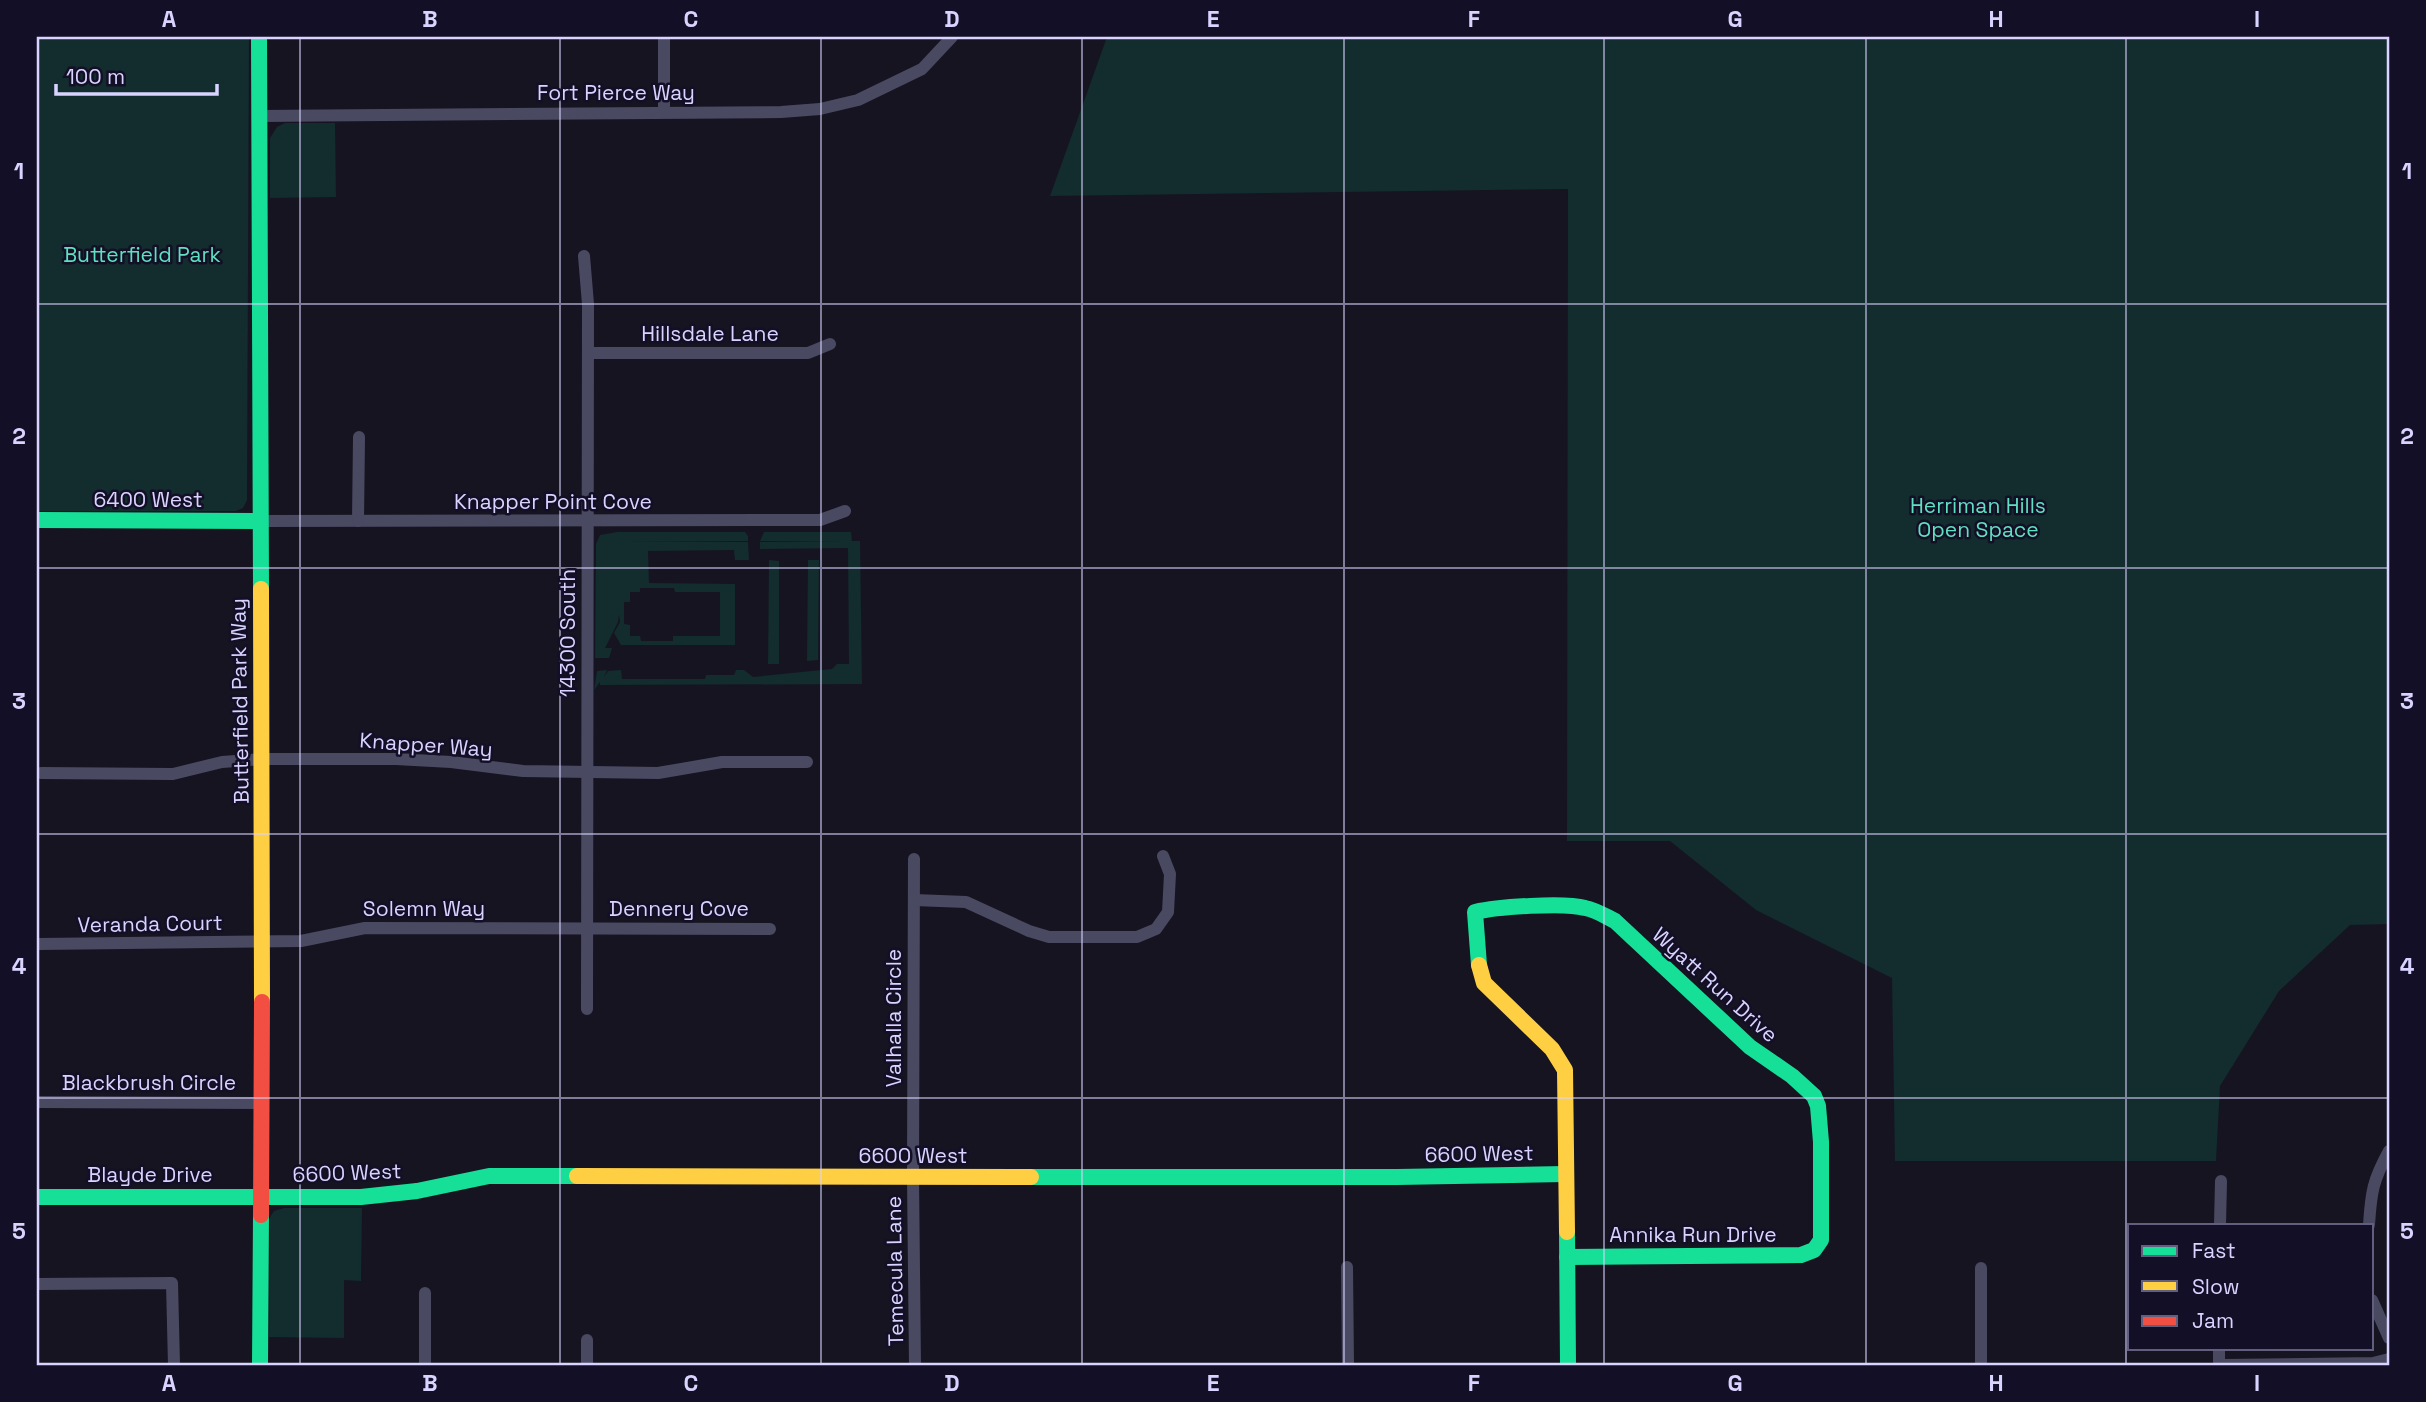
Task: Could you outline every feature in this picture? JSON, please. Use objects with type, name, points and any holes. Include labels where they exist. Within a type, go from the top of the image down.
[{"type":"street","name":"Butterfield Park Way","points":[[259,37],[262,759],[260,1365]]},
{"type":"street","points":[[663,112],[664,37]]},
{"type":"street","name":"Fort Pierce Way","points":[[259,116],[781,112],[820,109],[858,100],[922,69],[952,37]]},
{"type":"street","name":"14300 South","points":[[584,256],[588,304],[587,1009]]},
{"type":"street","name":"Hillsdale Lane","points":[[588,353],[808,353],[830,344]]},
{"type":"street","points":[[358,521],[359,437]]},
{"type":"street","name":"Knapper Point Cove","points":[[259,521],[820,520],[845,511]]},
{"type":"street","name":"6400 West","points":[[37,520],[259,521]]},
{"type":"street","name":"Knapper Way","points":[[41,773],[173,774],[222,762],[262,759],[396,759],[451,762],[523,771],[588,773],[658,773],[722,762],[807,762]]},
{"type":"street","points":[[914,900],[966,902],[1049,937],[1137,937],[1156,929],[1168,912],[1170,874],[1163,856]]},
{"type":"street","name":"Valhalla Circle","points":[[913,1177],[914,859]]},
{"type":"street","name":"Wyatt Run Drive","points":[[1565,1174],[1565,1070],[1552,1049],[1484,983],[1477,958],[1475,912],[1562,905],[1598,912],[1615,921],[1750,1047],[1772,1065],[1793,1075],[1818,1102],[1821,1240],[1818,1248]]},
{"type":"street","name":"Solemn Way","points":[[262,942],[309,941],[365,928],[587,928]]},
{"type":"street","name":"Dennery Cove","points":[[587,928],[770,929]]},
{"type":"street","name":"Veranda Court","points":[[38,944],[262,942]]},
{"type":"street","name":"Blackbrush Circle","points":[[37,1102],[262,1103]]},
{"type":"street","points":[[2369,1224],[2375,1176],[2389,1151]]},
{"type":"street","points":[[1565,1174],[1568,1365]]},
{"type":"street","name":"6600 West","points":[[262,1196],[389,1195],[505,1175],[1397,1177],[1565,1174]]},
{"type":"street","name":"Temecula Lane","points":[[913,1177],[915,1365]]},
{"type":"street","points":[[2220,1224],[2221,1181]]},
{"type":"street","name":"Blayde Drive","points":[[37,1197],[262,1196]]},
{"type":"street","name":"Annika Run Drive","points":[[1567,1257],[1801,1255],[1818,1248]]},
{"type":"street","points":[[1347,1267],[1348,1365]]},
{"type":"street","points":[[1981,1268],[1981,1365]]},
{"type":"street","points":[[37,1284],[172,1283],[174,1365]]},
{"type":"street","points":[[425,1293],[425,1365]]},
{"type":"street","points":[[2374,1304],[2389,1338]]},
{"type":"street","points":[[587,1340],[587,1365]]},
{"type":"street","points":[[2221,1365],[2373,1363],[2389,1359]]},
{"type":"green space","name":"Butterfield Park","points":[[37,37],[249,37],[247,500],[243,508],[236,511],[37,511]]},
{"type":"green space","name":"Herriman Hills Open Space","points":[[1107,37],[2389,37],[2389,924],[2350,925],[2279,991],[2220,1086],[2216,1161],[1895,1161],[1892,978],[1756,910],[1670,841],[1567,841],[1568,189],[1050,196]]},
{"type":"green space","points":[[285,123],[335,123],[336,197],[270,198],[270,138],[277,127]]},
{"type":"green space","points":[[617,532],[745,532],[748,541],[630,541],[748,542],[749,560],[735,560],[734,550],[648,551],[649,583],[735,584],[735,645],[621,645],[614,633],[620,622],[619,615],[605,648],[612,648],[609,658],[595,658],[596,544],[600,535]],"holes":[[[640,588],[674,588],[675,592],[720,592],[720,636],[673,636],[673,641],[641,641],[640,636],[630,636],[630,625],[624,624],[624,602],[630,602],[630,592],[640,592]]]},
{"type":"green space","points":[[764,532],[851,532],[852,541],[860,541],[862,684],[600,685],[600,682],[594,690],[597,671],[607,670],[604,677],[608,671],[621,670],[622,679],[705,679],[706,675],[734,675],[736,670],[744,670],[753,677],[832,669],[837,664],[849,664],[848,548],[760,549],[760,542],[841,541],[760,541]]},
{"type":"green space","points":[[769,560],[779,561],[779,664],[768,664]]},
{"type":"green space","points":[[808,560],[819,560],[818,660],[807,661]]},
{"type":"green space","points":[[284,1208],[362,1208],[361,1281],[344,1280],[344,1338],[269,1337],[270,1217],[274,1211]]},
{"type":"traffic: fast","points":[[259,37],[261,589]]},
{"type":"traffic: fast","points":[[37,520],[259,521]]},
{"type":"traffic: fast","points":[[1479,965],[1475,912],[1547,905],[1575,906],[1597,912],[1615,921],[1750,1047],[1792,1076],[1814,1096],[1818,1106],[1821,1142],[1821,1240],[1814,1250],[1801,1255],[1567,1257]]},
{"type":"traffic: fast","points":[[1031,1177],[1565,1174]]},
{"type":"traffic: fast","points":[[37,1197],[361,1197],[417,1191],[489,1176],[577,1176]]},
{"type":"traffic: fast","points":[[260,1365],[261,1215]]},
{"type":"traffic: fast","points":[[1567,1232],[1568,1365]]},
{"type":"traffic: slow","points":[[261,589],[262,1002]]},
{"type":"traffic: slow","points":[[1479,965],[1484,983],[1552,1049],[1565,1070],[1567,1232]]},
{"type":"traffic: slow","points":[[577,1176],[1031,1177]]},
{"type":"traffic: jam","points":[[261,1215],[262,1002]]}]
